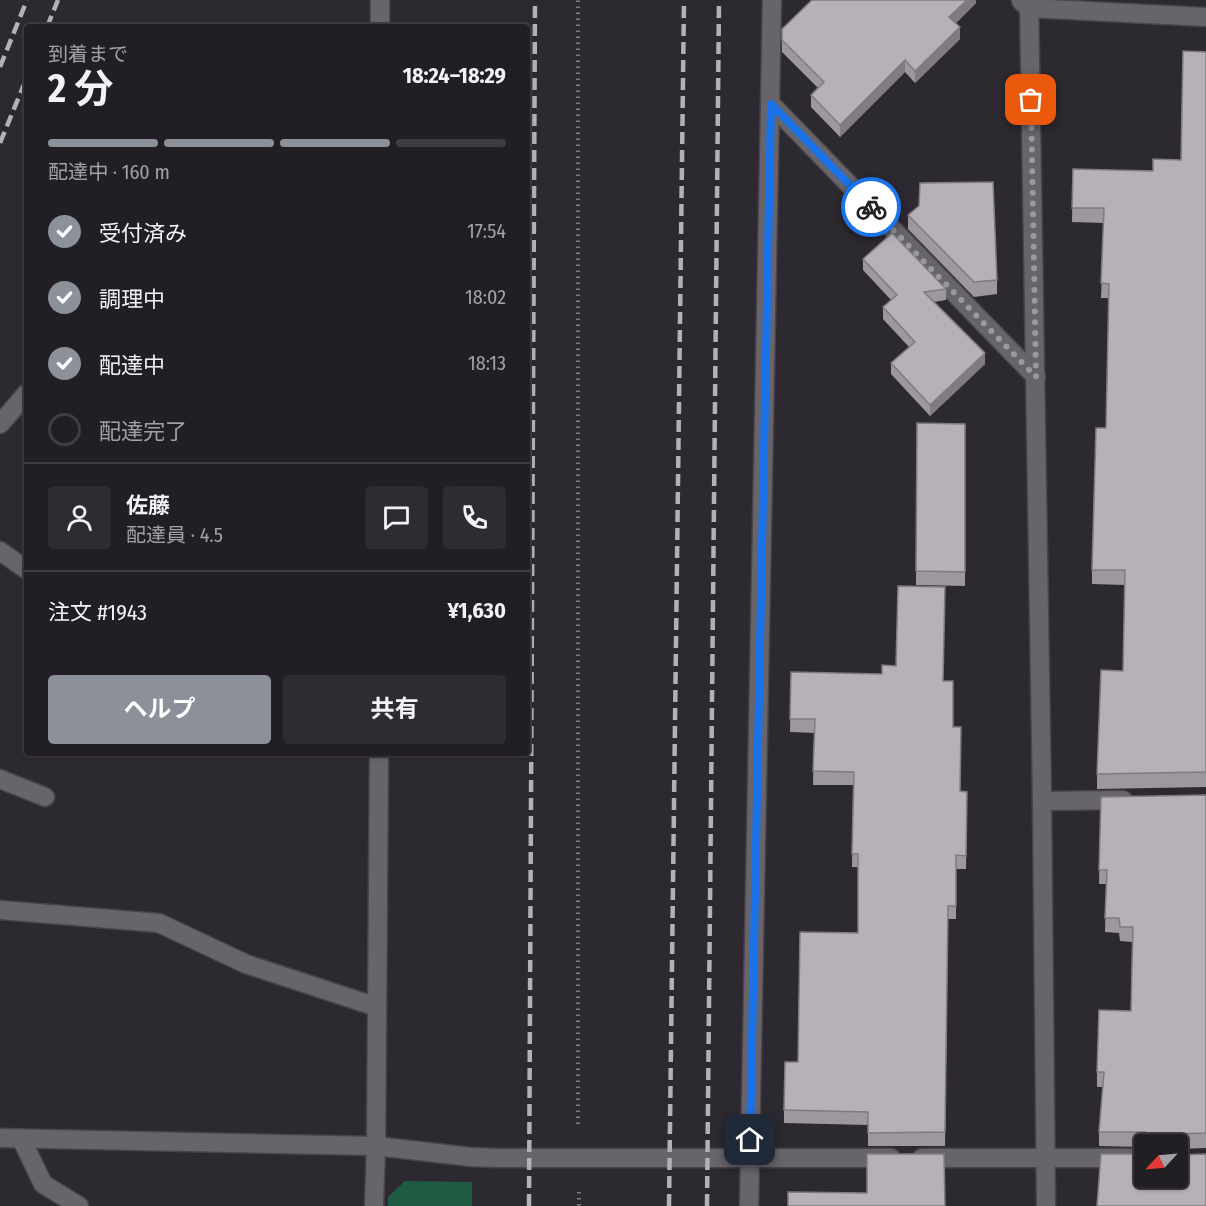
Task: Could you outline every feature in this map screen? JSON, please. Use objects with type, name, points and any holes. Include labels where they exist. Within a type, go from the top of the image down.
[{"type":"street","points":[[380,0],[380,24]]},
{"type":"street","points":[[749,1206],[772,0]]},
{"type":"street","points":[[1046,1206],[1036,377],[1026,3],[1206,17]]},
{"type":"street","points":[[771,104],[1036,377]]},
{"type":"street","points":[[0,424],[24,396]]},
{"type":"street","points":[[0,551],[24,568]]},
{"type":"street","points":[[374,1206],[378,1008],[379,756]]},
{"type":"street","points":[[0,779],[45,797]]},
{"type":"street","points":[[1042,801],[1136,800]]},
{"type":"street","points":[[0,910],[159,923],[246,964],[378,1008]]},
{"type":"street","points":[[0,1138],[376,1146],[471,1157],[1134,1158]]},
{"type":"street","points":[[22,1140],[43,1184],[80,1206]]},
{"type":"path","points":[[578,0],[579,1158]]},
{"type":"green space","points":[[405,1181],[472,1182],[472,1206],[388,1206],[388,1197]]},
{"type":"building","points":[[812,0],[967,0],[949,17],[960,27],[915,71],[905,60],[840,125],[811,95],[824,82],[782,40],[782,29]]},
{"type":"building","points":[[1183,51],[1206,52],[1206,772],[1097,774],[1101,670],[1123,671],[1125,570],[1092,570],[1096,428],[1106,428],[1109,284],[1101,283],[1104,208],[1072,208],[1073,169],[1153,171],[1153,159],[1181,160]]},
{"type":"building","points":[[993,182],[997,280],[974,282],[908,215],[919,206],[920,183]]},
{"type":"building","points":[[892,233],[946,289],[924,292],[985,353],[930,405],[891,363],[915,342],[883,307],[897,295],[863,259]]},
{"type":"building","points":[[917,423],[965,424],[965,572],[916,571]]},
{"type":"building","points":[[898,586],[945,587],[943,681],[953,681],[953,727],[961,727],[960,791],[967,792],[966,856],[956,855],[956,906],[948,906],[945,1132],[868,1133],[868,1112],[784,1110],[785,1062],[798,1062],[800,932],[858,933],[858,854],[852,854],[854,772],[813,771],[815,719],[790,719],[791,672],[882,674],[882,665],[896,666]]},
{"type":"building","points":[[1206,795],[1206,1133],[1099,1132],[1104,1072],[1097,1072],[1099,1010],[1131,1011],[1133,927],[1120,927],[1119,918],[1105,918],[1107,870],[1099,870],[1101,797]]},
{"type":"building","points":[[867,1154],[944,1154],[945,1206],[788,1206],[788,1192],[867,1193]]},
{"type":"building","points":[[1101,1154],[1134,1154],[1134,1188],[1188,1188],[1188,1155],[1206,1154],[1206,1206],[1097,1206]]},
{"type":"railway","points":[[0,67],[27,0]]},
{"type":"railway","points":[[48,24],[58,0]]},
{"type":"railway","points":[[529,1206],[535,0]]},
{"type":"railway","points":[[669,1206],[684,0]]},
{"type":"railway","points":[[707,1206],[719,0]]},
{"type":"railway","points":[[0,143],[24,84]]},
{"type":"way so far","points":[[871,207],[1036,377],[1031,100]]},
{"type":"route","points":[[750,1140],[771,104],[871,207]]}]
